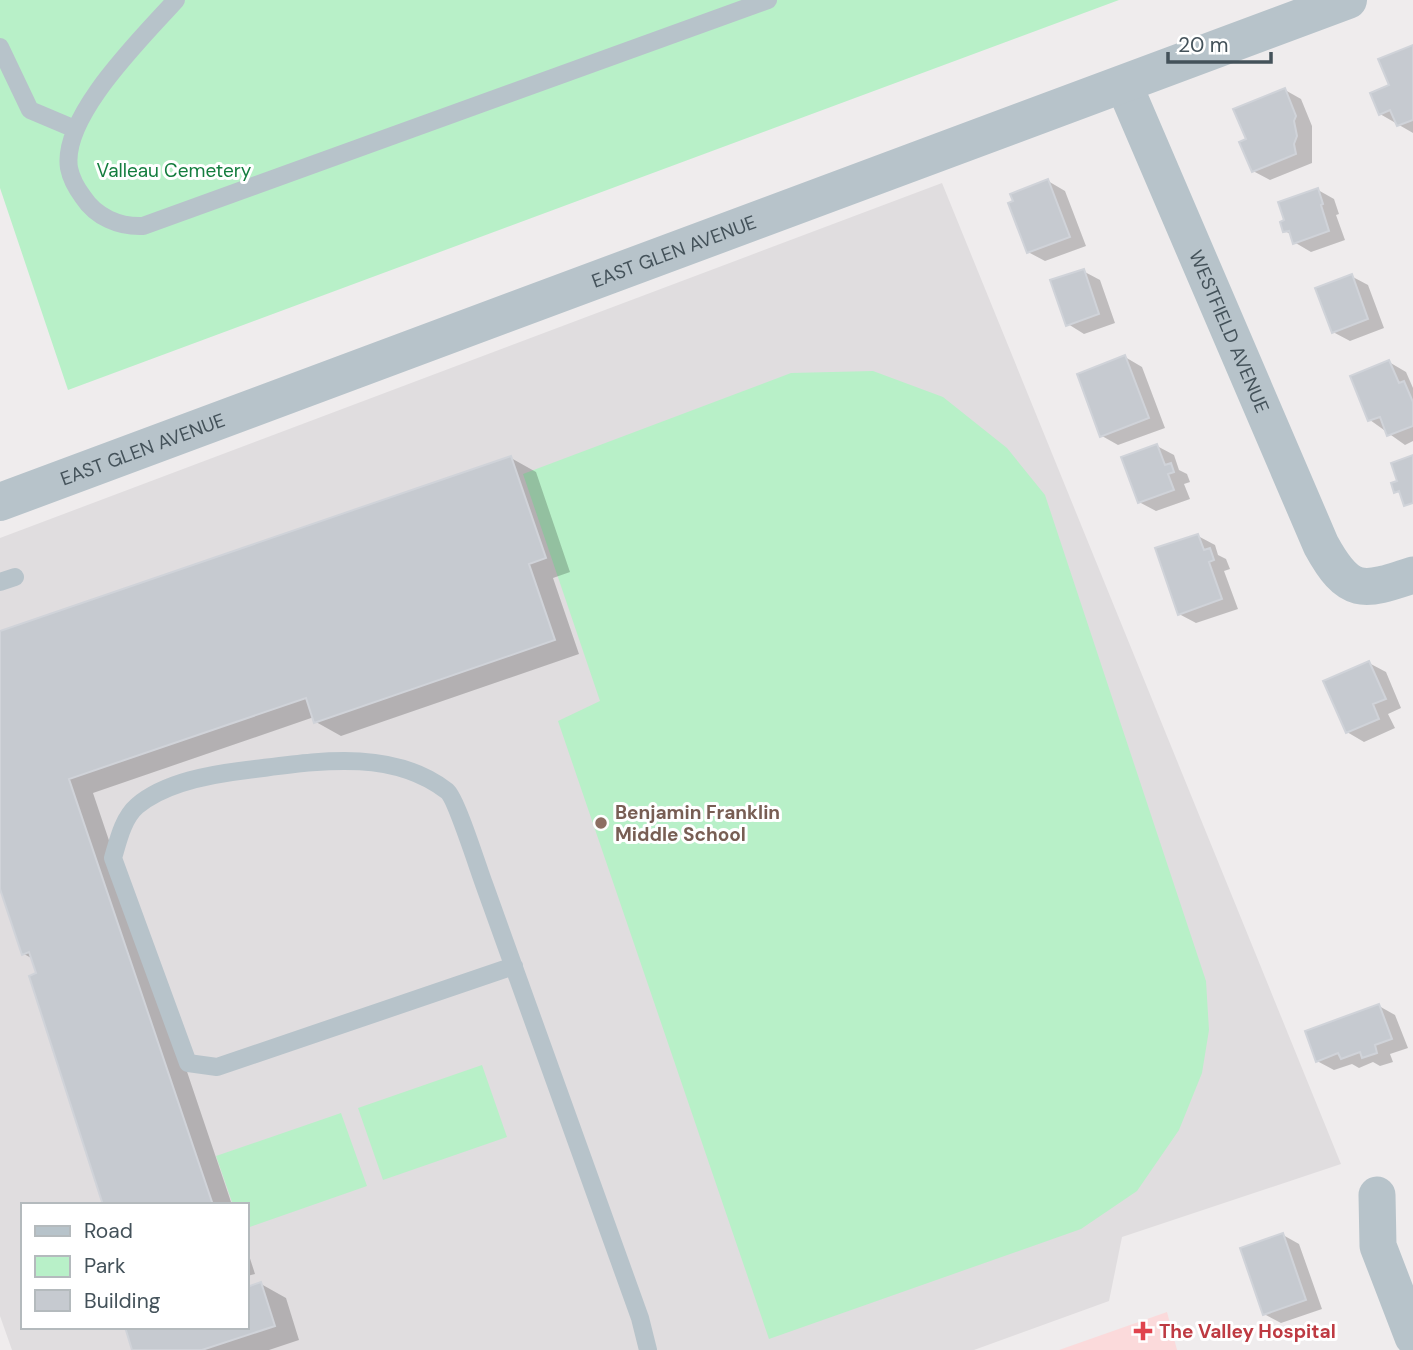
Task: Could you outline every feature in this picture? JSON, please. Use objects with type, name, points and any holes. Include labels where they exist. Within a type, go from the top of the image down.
[{"type":"street","name":"EAST GLEN AVENUE","points":[[0,502],[1348,0]]},
{"type":"street","name":"WESTFIELD AVENUE","points":[[1124,85],[1321,545],[1341,575],[1353,585],[1377,587],[1413,575]]},
{"type":"street","points":[[1377,1195],[1378,1246],[1413,1337]]},
{"type":"lane","points":[[176,0],[105,82],[75,129],[70,149],[69,169],[77,189],[88,205],[115,222],[129,226],[143,226],[755,2]]},
{"type":"lane","points":[[0,47],[30,110],[75,129]]},
{"type":"lane","points":[[514,966],[217,1067],[188,1063],[113,858],[123,827],[136,806],[164,790],[192,780],[242,770],[333,761],[373,761],[422,776],[450,793],[514,966],[640,1318],[648,1350]]},
{"type":"shaded area","name":"Benjamin Franklin Middle School","points":[[942,183],[1341,1164],[1122,1237],[1109,1301],[974,1350],[12,1350],[0,1316],[0,538]]},
{"type":"shaded area","name":"The Valley Hospital","points":[[1167,1312],[1177,1350],[1059,1350]]},
{"type":"green space","name":"Valleau Cemetery","points":[[0,0],[1119,0],[68,390],[0,188]]},
{"type":"green space","points":[[873,371],[943,397],[1007,448],[1045,495],[1206,981],[1209,1030],[1202,1073],[1179,1130],[1137,1191],[1081,1229],[769,1339],[558,721],[600,701],[523,474],[791,373]]},
{"type":"green space","points":[[482,1065],[507,1137],[383,1180],[358,1108]]},
{"type":"green space","points":[[341,1113],[367,1186],[248,1228],[248,1203],[232,1203],[216,1156]]},
{"type":"building","points":[[1413,45],[1413,120],[1397,126],[1390,110],[1379,115],[1370,93],[1389,85],[1378,59]]},
{"type":"building","points":[[1285,88],[1296,116],[1296,154],[1252,172],[1239,142],[1246,139],[1233,109]]},
{"type":"building","points":[[1048,179],[1070,237],[1027,253],[1008,203],[1013,201],[1010,194]]},
{"type":"building","points":[[1318,188],[1329,231],[1293,244],[1289,231],[1283,232],[1280,222],[1284,220],[1278,202]]},
{"type":"building","points":[[1084,269],[1099,314],[1066,326],[1050,280]]},
{"type":"building","points":[[1352,274],[1368,319],[1332,333],[1315,288]]},
{"type":"building","points":[[1125,355],[1149,418],[1100,437],[1077,374]]},
{"type":"building","points":[[1389,360],[1399,383],[1404,381],[1413,402],[1413,426],[1387,436],[1380,417],[1368,421],[1350,376]]},
{"type":"building","points":[[1157,444],[1165,465],[1171,463],[1174,472],[1168,474],[1174,490],[1138,503],[1121,457]]},
{"type":"building","points":[[1413,455],[1413,503],[1404,506],[1399,491],[1394,493],[1391,483],[1397,481],[1391,463]]},
{"type":"building","points":[[511,456],[546,558],[529,564],[555,640],[314,723],[306,698],[69,779],[212,1203],[102,1203],[29,976],[36,973],[29,952],[22,955],[0,889],[0,631]]},
{"type":"building","points":[[1198,534],[1204,550],[1210,548],[1214,560],[1209,562],[1222,599],[1178,615],[1155,548]]},
{"type":"building","points":[[1369,661],[1386,699],[1373,704],[1379,719],[1346,733],[1323,681]]},
{"type":"building","points":[[1379,1004],[1392,1039],[1375,1045],[1377,1053],[1362,1058],[1360,1052],[1341,1059],[1338,1053],[1316,1062],[1305,1031]]},
{"type":"building","points":[[1283,1233],[1306,1300],[1263,1315],[1240,1248]]},
{"type":"building","points":[[261,1282],[275,1326],[202,1350],[132,1350],[126,1329],[248,1329],[248,1287]]},
{"type":"place","name":"Benjamin Franklin Middle School","points":[[601,823]]},
{"type":"place","name":"The Valley Hospital","points":[[1143,1331]]}]
